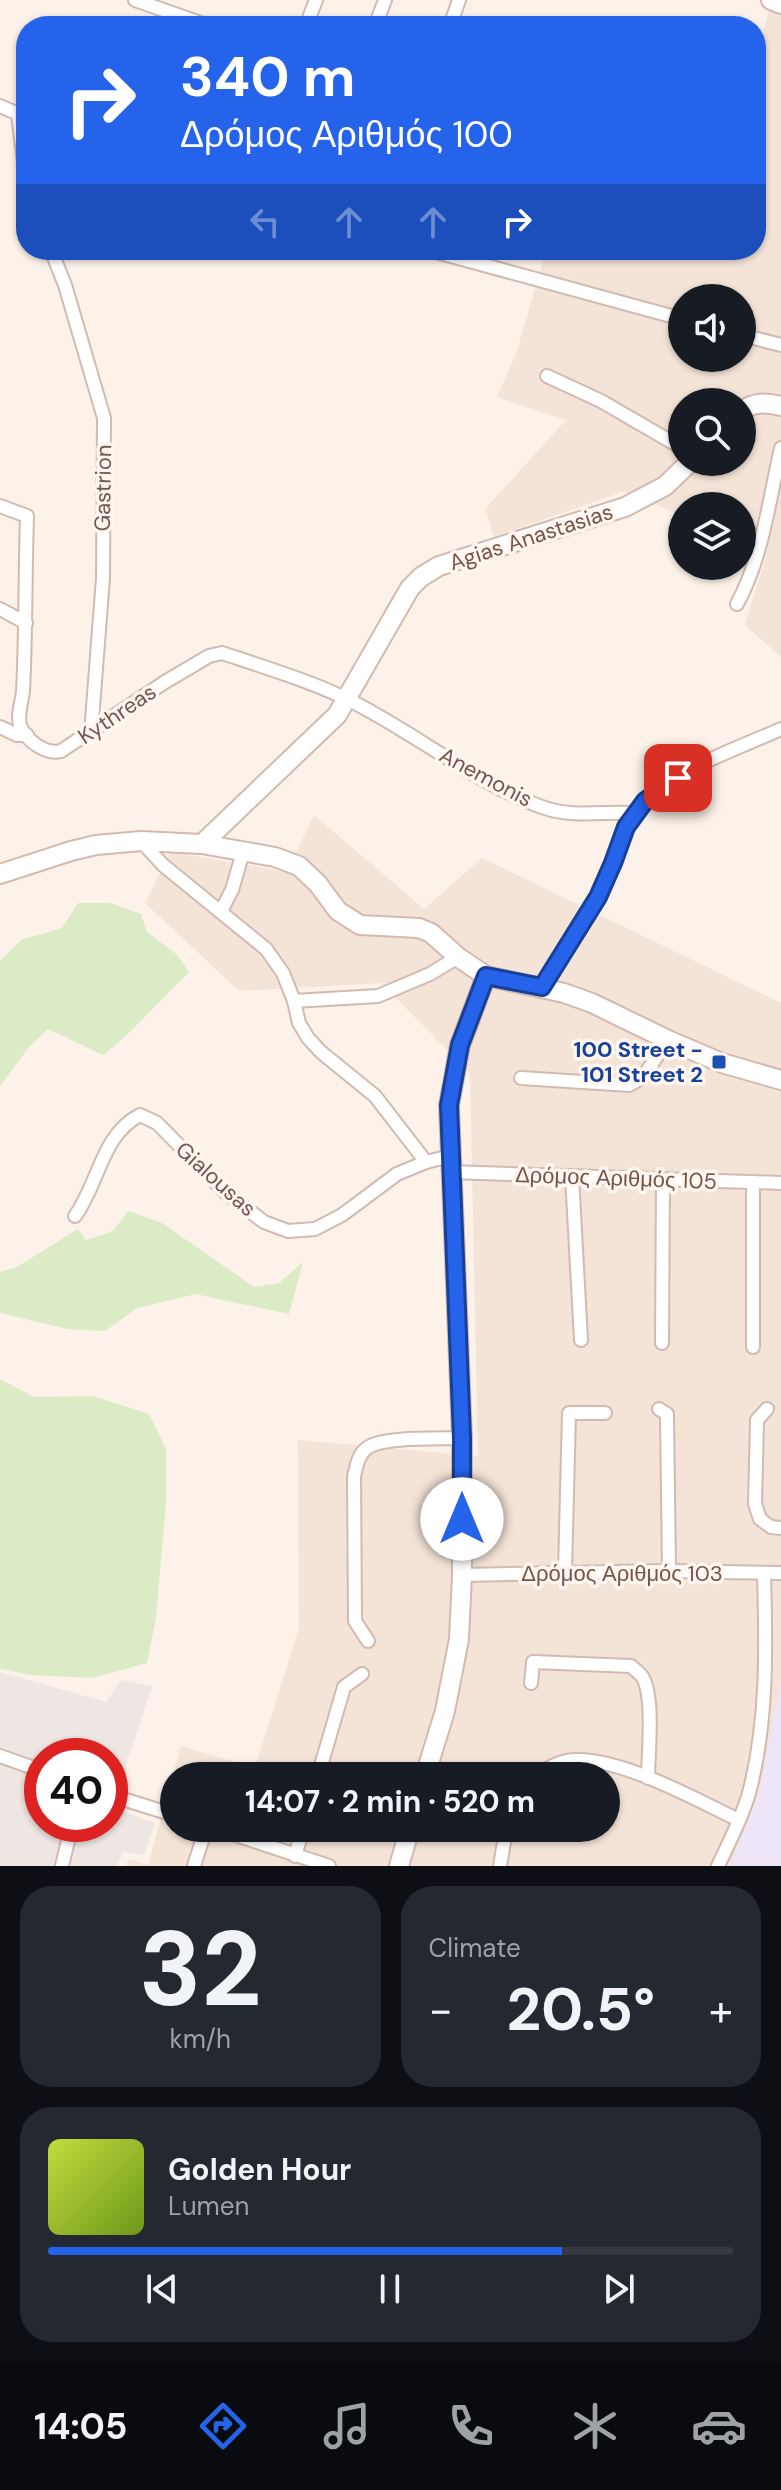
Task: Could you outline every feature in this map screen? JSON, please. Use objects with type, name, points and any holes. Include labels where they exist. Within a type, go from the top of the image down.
[{"type":"street","points":[[135,0],[181,16]]},
{"type":"street","points":[[771,0],[781,4]]},
{"type":"street","name":"Gastrion","points":[[55,260],[104,418],[103,578],[91,733]]},
{"type":"street","points":[[466,260],[668,315]]},
{"type":"street","points":[[756,339],[781,345]]},
{"type":"street","points":[[547,376],[601,401],[668,440]]},
{"type":"street","points":[[756,404],[765,402],[781,406]]},
{"type":"street","points":[[737,604],[749,581],[775,501],[781,448]]},
{"type":"street","name":"Agias Anastasias","points":[[202,844],[328,725],[348,699],[398,605],[421,577],[439,566],[625,507],[665,486],[675,476]]},
{"type":"street","points":[[0,506],[27,516],[26,623],[19,718],[21,728],[27,735]]},
{"type":"street","points":[[0,609],[26,623]]},
{"type":"street","name":"Kythreas","points":[[27,735],[53,753],[61,751],[165,682],[209,656],[222,653],[348,699]]},
{"type":"street","name":"Anemonis","points":[[348,699],[496,785],[546,809],[563,813],[636,813]]},
{"type":"street","points":[[0,727],[17,735],[27,735]]},
{"type":"street","points":[[542,987],[598,897],[626,827],[645,801],[696,767],[781,729]]},
{"type":"street","points":[[141,841],[163,865],[266,949],[283,973],[299,1023],[308,1038],[375,1096],[426,1162]]},
{"type":"street","points":[[0,874],[96,845],[141,841],[202,844],[275,857],[299,866],[318,884],[338,911],[360,925],[419,928],[443,942],[458,957],[486,976],[542,987],[592,1003],[722,1063],[781,1080]]},
{"type":"street","points":[[221,911],[232,890],[243,852]]},
{"type":"street","points":[[294,1001],[378,996],[430,974],[458,957]]},
{"type":"street","points":[[429,1762],[445,1711],[457,1649],[462,1575],[462,1438],[449,1105],[460,1045],[486,976]]},
{"type":"street","points":[[521,1078],[629,1085],[643,1077],[668,1040]]},
{"type":"street","name":"Gialousas","points":[[75,1216],[114,1137],[126,1122],[140,1115],[157,1123],[225,1192],[264,1222],[288,1231],[315,1229],[342,1215],[397,1174],[426,1162],[450,1164]]},
{"type":"street","name":"Δρόμος Αριθμός 105","points":[[450,1164],[572,1176],[781,1183]]},
{"type":"street","points":[[572,1176],[581,1340]]},
{"type":"street","points":[[662,1343],[663,1180]]},
{"type":"street","points":[[753,1182],[753,1347]]},
{"type":"street","points":[[659,1409],[667,1414],[669,1571]]},
{"type":"street","points":[[767,1409],[757,1420],[755,1504],[760,1519],[771,1527],[781,1528]]},
{"type":"street","points":[[565,1572],[569,1413],[605,1413]]},
{"type":"street","points":[[368,1641],[355,1621],[354,1476],[358,1458],[368,1447],[381,1441],[462,1438]]},
{"type":"street","name":"Δρόμος Αριθμός 103","points":[[462,1575],[669,1571],[781,1573]]},
{"type":"street","points":[[718,1866],[748,1795],[758,1754],[766,1668],[764,1573]]},
{"type":"street","points":[[531,1683],[533,1662],[631,1666],[643,1676],[648,1695],[648,1778]]},
{"type":"street","points":[[766,1668],[781,1668]]},
{"type":"street","points":[[322,1762],[344,1687],[362,1674]]},
{"type":"street","points":[[0,1756],[24,1765]]},
{"type":"street","points":[[565,1762],[602,1762]]},
{"type":"street","points":[[620,1768],[739,1820]]},
{"type":"street","points":[[128,1801],[160,1811]]},
{"type":"street","points":[[62,1866],[68,1842]]},
{"type":"street","points":[[194,1866],[202,1842]]},
{"type":"street","points":[[255,1842],[329,1866]]},
{"type":"street","points":[[295,1856],[299,1842]]},
{"type":"street","points":[[399,1866],[406,1842]]},
{"type":"street","points":[[500,1866],[504,1842]]},
{"type":"shaded area","points":[[772,0],[781,0],[781,657],[745,625],[767,553],[756,548],[756,492],[668,492],[668,510],[625,491],[494,537],[485,509],[566,420],[497,397],[517,351],[543,260],[766,260],[766,22]]},
{"type":"shaded area","points":[[314,815],[424,909],[482,858],[781,1003],[781,1866],[126,1866],[129,1859],[148,1865],[160,1822],[160,1842],[620,1842],[620,1762],[257,1762],[299,1628],[298,1440],[478,1456],[470,1073],[381,983],[239,991],[145,903],[171,852],[287,872]]},
{"type":"shaded area","points":[[0,1672],[106,1702],[121,1680],[152,1686],[128,1759],[128,1738],[24,1738],[24,1842],[128,1842],[128,1814],[155,1823],[144,1855],[123,1851],[117,1866],[0,1866]]},
{"type":"shaded area","points":[[781,1681],[781,1866],[730,1866],[759,1794]]},
{"type":"shaded area","points":[[181,1746],[235,1762],[177,1762]]},
{"type":"green space","points":[[78,903],[110,903],[141,914],[147,932],[176,954],[189,972],[103,1055],[48,1029],[29,1047],[0,1086],[0,961],[21,940],[62,928]]},
{"type":"green space","points":[[128,1211],[162,1223],[254,1287],[279,1283],[303,1262],[289,1314],[196,1294],[137,1308],[105,1331],[68,1329],[0,1313],[0,1272],[17,1267],[78,1229],[86,1240],[113,1231]]},
{"type":"green space","points":[[0,1379],[34,1397],[93,1396],[149,1414],[166,1449],[166,1502],[156,1618],[147,1663],[92,1678],[32,1675],[0,1669]]},
{"type":"place","name":"100 Street - 101 Street 2","points":[[719,1062]]},
{"type":"route","points":[[462,1519],[462,1438],[449,1105],[460,1045],[486,976],[542,987],[598,897],[626,827],[645,801],[678,778]]}]
